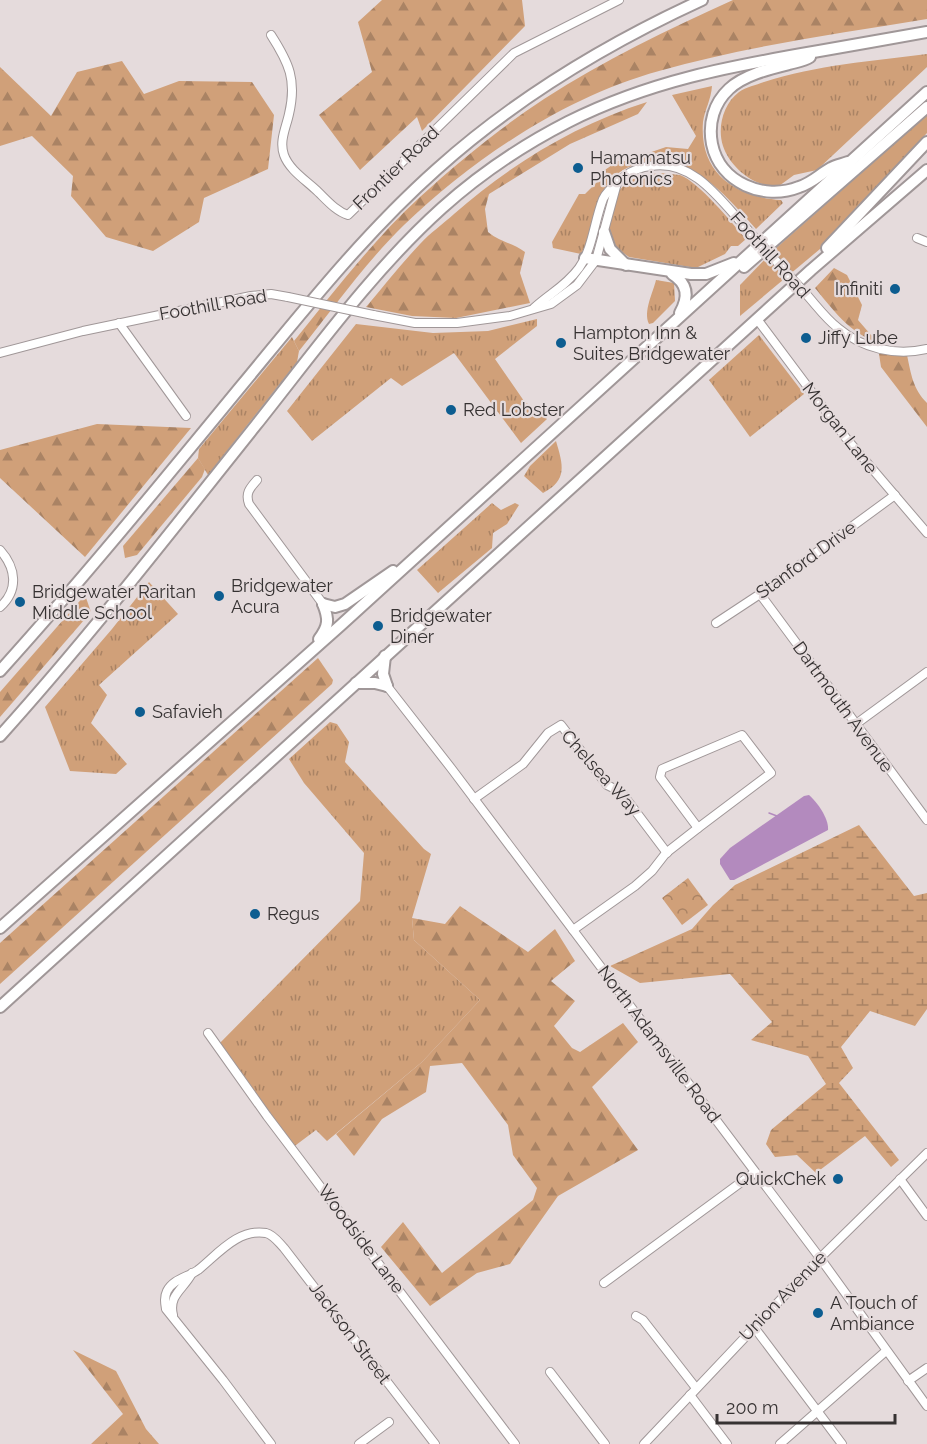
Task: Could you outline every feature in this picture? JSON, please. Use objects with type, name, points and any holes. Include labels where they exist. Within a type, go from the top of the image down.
[{"type":"highway","points":[[0,671],[86,573],[340,267],[374,229],[414,190],[474,138],[540,88],[596,53],[702,0]]},
{"type":"highway","points":[[0,736],[116,601],[374,279],[409,240],[481,176],[524,147],[570,121],[615,101],[668,82],[717,69],[927,32]]},
{"type":"highway","points":[[818,51],[807,60],[752,75],[732,86],[715,109],[711,130],[713,148],[725,170],[735,179],[748,187],[768,192],[799,188],[820,177],[832,167],[850,162]]},
{"type":"highway","points":[[0,928],[419,554],[927,92]]},
{"type":"highway","points":[[699,298],[712,296],[927,107]]},
{"type":"highway","points":[[811,270],[827,248],[927,142]]},
{"type":"highway","points":[[0,1007],[811,270],[927,170]]},
{"type":"highway","points":[[604,232],[610,249],[626,265]]},
{"type":"highway","points":[[590,259],[669,272],[706,274],[742,260]]},
{"type":"highway","points":[[669,272],[683,282],[686,291],[686,302],[674,322]]},
{"type":"highway","points":[[323,604],[335,607],[345,604],[419,554]]},
{"type":"highway","points":[[297,664],[326,630],[328,616],[323,604]]},
{"type":"highway","points":[[385,656],[382,670],[387,686]]},
{"type":"highway","points":[[356,683],[375,683],[387,686]]},
{"type":"street","name":"Frontier Road","points":[[271,35],[291,70],[293,84],[292,100],[282,142],[283,153],[293,170],[334,207],[348,215],[514,53],[619,0]]},
{"type":"street","name":"Foothill Road","points":[[0,353],[119,323],[250,296],[272,294],[415,323],[457,323],[510,316],[541,308],[569,292],[587,273],[604,198],[627,174],[646,166],[656,165],[677,168],[694,175],[706,185],[837,328],[874,348],[904,352],[927,349]]},
{"type":"street","name":"Foothill Road","points":[[590,259],[604,232],[617,183]]},
{"type":"street","points":[[917,238],[927,242]]},
{"type":"street","name":"Morgan Lane","points":[[757,319],[846,438],[927,533]]},
{"type":"street","points":[[119,323],[186,416]]},
{"type":"street","points":[[257,480],[248,491],[249,504],[323,604]]},
{"type":"street","name":"Stanford Drive","points":[[716,623],[760,594],[895,495]]},
{"type":"street","points":[[0,550],[10,564],[14,579],[11,593],[0,607]]},
{"type":"street","name":"Dartmouth Avenue","points":[[760,594],[927,820]]},
{"type":"street","points":[[856,724],[927,672]]},
{"type":"street","name":"North Adamsville Road","points":[[387,686],[820,1258],[927,1406]]},
{"type":"street","name":"Chelsea Way","points":[[474,799],[523,764],[548,733],[561,726],[607,785],[621,792],[667,853]]},
{"type":"street","points":[[573,930],[635,886],[652,872],[667,853],[771,773],[742,735],[662,769],[660,777],[698,828]]},
{"type":"street","name":"Woodside Lane","points":[[208,1033],[274,1125],[515,1444]]},
{"type":"street","name":"Union Avenue","points":[[644,1444],[820,1258],[927,1153]]},
{"type":"street","points":[[604,1283],[755,1172]]},
{"type":"street","points":[[900,1179],[927,1216]]},
{"type":"street","name":"Jackson Street","points":[[271,1444],[174,1316],[171,1301],[176,1293],[187,1284],[192,1273],[232,1241],[244,1235],[257,1233],[272,1236],[284,1248],[435,1444]]},
{"type":"street","points":[[636,1316],[643,1320],[696,1388]]},
{"type":"street","points":[[754,1327],[842,1444]]},
{"type":"street","points":[[780,1444],[886,1351]]},
{"type":"street","points":[[908,1381],[927,1368]]},
{"type":"street","points":[[549,1372],[604,1444]]},
{"type":"street","points":[[690,1395],[727,1444]]},
{"type":"street","points":[[359,1444],[389,1422]]},
{"type":"green space","points":[[382,0],[522,0],[525,26],[422,131],[417,117],[360,170],[319,115],[372,72],[358,22]]},
{"type":"green space","points":[[733,0],[927,0],[927,19],[792,41],[692,62],[624,82],[555,113],[460,176],[404,225],[363,270],[299,351],[294,341],[339,285],[403,214],[449,171],[528,110],[590,71]]},
{"type":"green space","points":[[927,54],[927,67],[817,170],[794,175],[779,186],[766,185],[746,176],[734,165],[726,153],[721,139],[721,124],[725,110],[733,97],[745,89],[784,76],[824,68]]},
{"type":"green space","points":[[122,61],[144,94],[179,81],[252,82],[274,115],[268,169],[204,198],[199,222],[153,251],[106,237],[71,196],[73,176],[32,136],[0,146],[0,67],[51,116],[77,72]]},
{"type":"green space","points":[[712,86],[703,122],[703,140],[714,168],[723,179],[735,187],[749,194],[781,200],[783,203],[756,229],[720,191],[692,170],[660,161],[642,163],[620,172],[605,188],[595,212],[587,246],[581,254],[553,248],[552,242],[579,194],[585,194],[599,180],[599,174],[618,161],[625,161],[666,147],[688,149],[696,136],[672,95]]},
{"type":"green space","points":[[647,102],[638,114],[570,144],[489,194],[485,209],[488,232],[525,252],[520,273],[530,303],[456,318],[412,316],[366,307],[424,240],[498,179],[569,134],[620,111]]},
{"type":"green space","points":[[927,115],[927,133],[820,249],[740,316],[740,285],[775,249]]},
{"type":"green space","points":[[660,173],[680,175],[688,179],[715,204],[746,239],[738,246],[731,246],[725,254],[696,268],[629,257],[619,250],[611,240],[608,229],[616,194],[626,183],[639,176]]},
{"type":"green space","points":[[834,268],[847,275],[862,305],[858,320],[871,335],[888,344],[865,337],[855,331],[846,324],[815,288]]},
{"type":"green space","points":[[656,280],[674,283],[675,301],[653,323],[649,324],[647,313]]},
{"type":"green space","points":[[537,319],[537,326],[495,359],[524,401],[547,419],[521,443],[454,353],[402,386],[391,378],[312,441],[287,411],[356,324],[433,333],[488,331]]},
{"type":"green space","points":[[759,335],[804,394],[750,437],[709,380]]},
{"type":"green space","points":[[292,337],[299,351],[297,362],[208,475],[198,458],[199,449]]},
{"type":"green space","points":[[879,354],[907,355],[916,387],[927,403],[927,427],[881,367]]},
{"type":"green space","points":[[97,424],[191,428],[85,557],[0,478],[0,450]]},
{"type":"green space","points":[[556,441],[562,471],[557,483],[543,493],[524,476],[530,466]]},
{"type":"green space","points":[[198,458],[205,469],[202,477],[137,555],[125,558],[123,546]]},
{"type":"green space","points":[[492,503],[501,510],[515,503],[519,505],[507,524],[493,533],[492,548],[438,593],[417,570]]},
{"type":"green space","points":[[149,582],[178,614],[99,685],[107,695],[91,723],[127,764],[116,774],[70,771],[45,707]]},
{"type":"green space","points":[[85,595],[91,612],[0,717],[0,692]]},
{"type":"green space","points":[[318,658],[333,680],[332,684],[0,984],[0,943]]},
{"type":"green space","points":[[330,722],[337,724],[349,742],[345,762],[431,854],[412,918],[414,940],[480,1000],[422,1062],[327,1141],[316,1130],[292,1148],[215,1048],[360,901],[364,853],[304,783],[289,759]]},
{"type":"green space","points":[[859,825],[914,896],[927,893],[927,1009],[915,1026],[870,1011],[841,1047],[853,1068],[839,1083],[899,1160],[891,1167],[865,1136],[816,1173],[797,1155],[775,1157],[766,1144],[771,1130],[826,1084],[808,1056],[751,1040],[772,1022],[730,974],[640,983],[610,966],[692,929],[735,885]]},
{"type":"green space","points":[[688,878],[708,905],[682,925],[662,898]]},
{"type":"green space","points":[[460,906],[528,952],[555,929],[575,961],[551,981],[575,1001],[554,1026],[572,1048],[580,1052],[623,1023],[638,1042],[592,1087],[638,1150],[558,1196],[510,1264],[477,1273],[430,1306],[381,1247],[403,1222],[442,1273],[533,1200],[537,1188],[513,1155],[508,1125],[462,1063],[430,1066],[426,1092],[382,1119],[354,1156],[336,1134],[422,1062],[480,1000],[414,940],[412,918],[445,924]]},
{"type":"green space","points":[[73,1350],[116,1371],[146,1429],[159,1444],[91,1444],[123,1414]]},
{"type":"shaded area","points":[[809,795],[822,811],[828,830],[734,880],[730,880],[720,864],[720,859],[730,848],[804,796]]},
{"type":"waterway","points":[[769,813],[777,816]]},
{"type":"place","name":"Hamamatsu Photonics","points":[[578,168]]},
{"type":"place","name":"Infiniti","points":[[895,289]]},
{"type":"place","name":"Jiffy Lube","points":[[806,338]]},
{"type":"place","name":"Hampton Inn & Suites Bridgewater","points":[[561,343]]},
{"type":"place","name":"Red Lobster","points":[[451,410]]},
{"type":"place","name":"Bridgewater Acura","points":[[219,596]]},
{"type":"place","name":"Bridgewater Raritan Middle School","points":[[20,602]]},
{"type":"place","name":"Bridgewater Diner","points":[[378,626]]},
{"type":"place","name":"Safavieh","points":[[140,712]]},
{"type":"place","name":"Regus","points":[[255,914]]},
{"type":"place","name":"QuickChek","points":[[838,1179]]},
{"type":"place","name":"A Touch of Ambiance","points":[[818,1313]]}]
